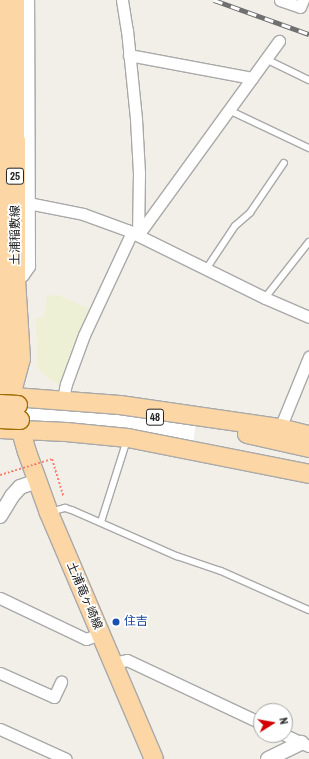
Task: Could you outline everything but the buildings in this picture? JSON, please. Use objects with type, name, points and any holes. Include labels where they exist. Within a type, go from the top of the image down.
[{"type":"main road","name":"土浦稲敷線","points":[[2,0],[9,73]]},
{"type":"main road","name":"土浦稲敷線","points":[[11,409],[4,360],[1,316],[6,280],[9,73],[14,0]]},
{"type":"main road","name":"土浦稲敷線","points":[[6,280],[21,359],[11,409]]},
{"type":"main road","points":[[0,419],[11,409],[63,399],[120,404],[280,428],[309,435]]},
{"type":"main road","name":"48","points":[[11,409],[58,407],[182,421],[289,450],[309,462]]},
{"type":"main road","points":[[0,429],[11,409]]},
{"type":"main road","points":[[11,409],[66,432],[128,438],[309,474]]},
{"type":"main road","name":"土浦竜ヶ崎線","points":[[11,409],[49,513],[154,759]]},
{"type":"main road","name":"48","points":[[289,450],[309,448]]},
{"type":"street","points":[[6,280],[23,275],[28,266],[28,0]]},
{"type":"street","points":[[122,0],[136,119],[139,173],[135,234]]},
{"type":"street","points":[[280,0],[300,7],[303,0]]},
{"type":"street","points":[[63,399],[66,384],[84,335],[135,234],[279,41]]},
{"type":"street","points":[[129,55],[252,78]]},
{"type":"street","points":[[28,203],[83,214],[135,234],[207,268],[265,298],[309,317]]},
{"type":"street","points":[[280,428],[309,357]]},
{"type":"street","points":[[0,516],[12,496],[20,487],[37,481]]},
{"type":"street","points":[[0,598],[86,639],[100,634]]},
{"type":"street","points":[[113,663],[127,660],[253,719]]},
{"type":"street","points":[[0,673],[54,697],[60,682]]},
{"type":"street","points":[[0,730],[49,756],[66,759]]},
{"type":"street","points":[[293,739],[305,744]]},
{"type":"street","points":[[268,759],[305,744]]},
{"type":"lane","points":[[266,59],[309,80]]},
{"type":"lane","points":[[229,110],[309,148]]},
{"type":"lane","points":[[207,268],[235,226],[250,213],[284,163]]},
{"type":"lane","points":[[265,298],[309,242]]},
{"type":"lane","points":[[101,522],[128,438]]},
{"type":"lane","points":[[49,513],[65,508],[101,522],[177,556],[221,570],[309,610]]},
{"type":"path","points":[[0,475],[52,459],[63,496]]},
{"type":"green space","points":[[58,295],[90,309],[61,384],[54,383],[37,368],[36,318],[44,317],[47,296]]},
{"type":"pier","points":[[0,398],[196,419],[193,444],[0,424]]},
{"type":"railway","points":[[214,0],[309,34]]},
{"type":"place","name":"住吉","points":[[116,622]]}]
